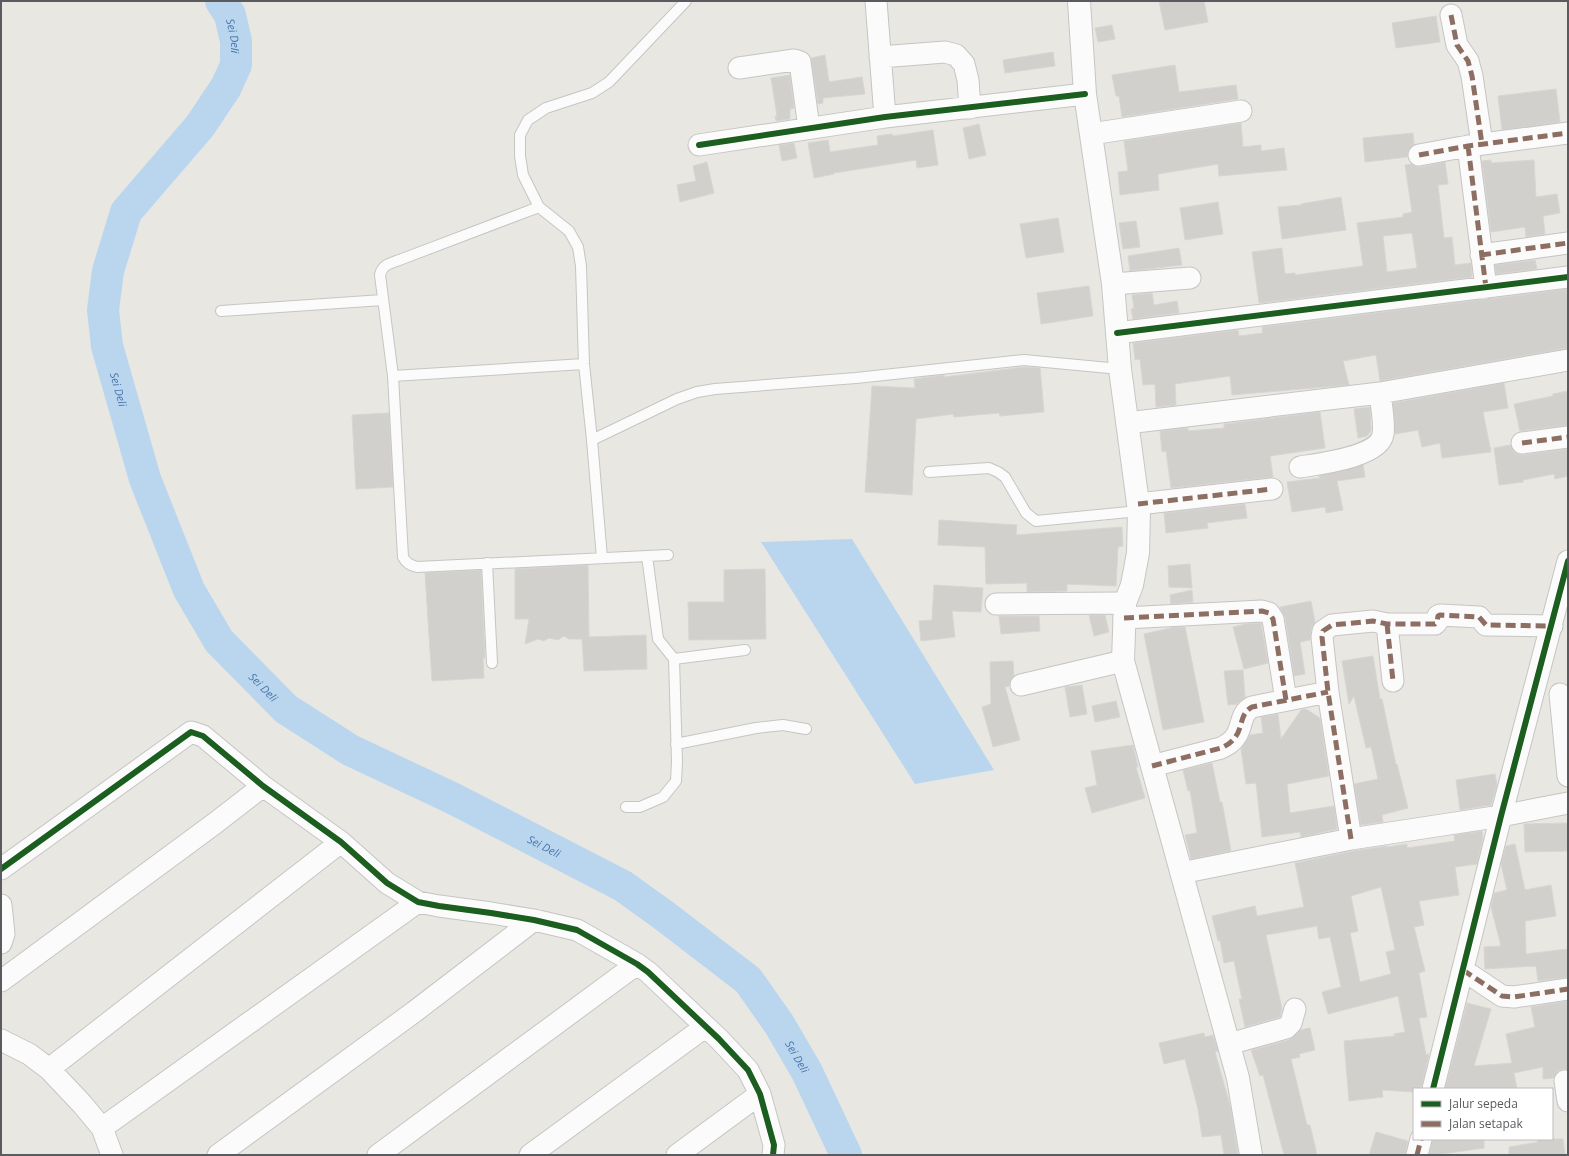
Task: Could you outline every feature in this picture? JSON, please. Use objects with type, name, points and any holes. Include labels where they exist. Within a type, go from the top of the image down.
[{"type":"main road","points":[[1079,1],[1085,94],[1113,284],[1120,369],[1138,507],[1138,553],[1132,584],[1124,610],[1123,661],[1238,1078],[1251,1155]]},
{"type":"street","points":[[876,1],[886,117]]},
{"type":"street","points":[[1451,15],[1457,45],[1468,61],[1472,76],[1481,255],[1486,288]]},
{"type":"street","points":[[880,57],[945,52],[956,55],[964,64],[968,80],[970,108]]},
{"type":"street","points":[[739,68],[794,60],[800,62],[809,128]]},
{"type":"street","points":[[699,145],[886,117],[1085,94]]},
{"type":"street","points":[[1091,134],[1241,111]]},
{"type":"street","points":[[1418,154],[1568,133]]},
{"type":"street","points":[[1481,255],[1568,243]]},
{"type":"street","points":[[1117,333],[1568,277]]},
{"type":"street","points":[[1113,284],[1190,278]]},
{"type":"street","points":[[1127,423],[1380,393],[1568,360]]},
{"type":"street","points":[[1300,467],[1348,459],[1372,448],[1380,441],[1383,434],[1380,393]]},
{"type":"street","points":[[1522,443],[1568,437]]},
{"type":"street","points":[[1138,507],[1272,489]]},
{"type":"street","points":[[1433,1088],[1501,816],[1568,561]]},
{"type":"street","points":[[996,604],[1124,610],[1232,612],[1262,611],[1269,613],[1273,619],[1286,700]]},
{"type":"street","points":[[1351,839],[1328,692],[1322,637],[1323,631],[1332,625],[1373,621],[1387,624],[1435,624],[1438,616],[1440,615],[1479,617],[1486,625],[1552,626]]},
{"type":"street","points":[[1387,624],[1393,681]]},
{"type":"street","points":[[1021,685],[1123,661]]},
{"type":"street","points":[[1152,766],[1221,748],[1229,744],[1236,738],[1246,710],[1252,707],[1328,692]]},
{"type":"street","points":[[1560,694],[1568,776]]},
{"type":"street","points":[[1,868],[191,732],[203,736],[263,786],[341,842],[387,883],[418,902],[491,912],[577,930],[637,964],[648,972],[719,1039],[748,1070],[760,1094],[774,1145],[773,1155]]},
{"type":"street","points":[[1,980],[214,824],[263,786]]},
{"type":"street","points":[[1181,873],[1351,839],[1501,816],[1568,803]]},
{"type":"street","points":[[49,1069],[341,842]]},
{"type":"street","points":[[102,1128],[418,902]]},
{"type":"street","points":[[1,906],[4,934],[1,943]]},
{"type":"street","points":[[218,1155],[414,1012],[534,920]]},
{"type":"street","points":[[378,1155],[637,964]]},
{"type":"street","points":[[1463,970],[1502,996],[1514,997],[1568,989]]},
{"type":"street","points":[[1229,1044],[1286,1028],[1290,1023],[1295,1009]]},
{"type":"street","points":[[530,1155],[705,1027]]},
{"type":"street","points":[[1,1040],[28,1054],[49,1069],[102,1128],[112,1155]]},
{"type":"street","points":[[677,1155],[760,1094]]},
{"type":"street","points":[[1417,1155],[1421,1140]]},
{"type":"lane","points":[[602,558],[584,364],[581,266],[578,247],[569,231],[539,207],[523,174],[520,156],[520,136],[528,120],[546,108],[592,93],[609,82],[686,1]]},
{"type":"lane","points":[[539,207],[383,267],[380,275],[393,376],[403,557],[405,561],[417,567],[668,555]]},
{"type":"lane","points":[[221,311],[383,300]]},
{"type":"lane","points":[[592,440],[677,399],[697,392],[709,390],[856,378],[1024,360],[1120,369]]},
{"type":"lane","points":[[393,376],[584,364]]},
{"type":"lane","points":[[928,472],[988,468],[998,472],[1004,477],[1026,513],[1036,521],[1138,507]]},
{"type":"lane","points":[[626,807],[640,807],[663,797],[676,781],[674,659],[662,646],[658,639],[647,556]]},
{"type":"lane","points":[[487,563],[492,663]]},
{"type":"lane","points":[[674,659],[745,650]]},
{"type":"lane","points":[[676,744],[763,727],[783,725],[806,729]]},
{"type":"water","points":[[852,539],[994,770],[915,784],[761,542]]},
{"type":"building","points":[[1159,1],[1204,1],[1208,22],[1165,30]]},
{"type":"building","points":[[1436,16],[1440,42],[1396,48],[1392,23]]},
{"type":"building","points":[[1112,25],[1115,39],[1098,42],[1095,28]]},
{"type":"building","points":[[1053,52],[1055,66],[1005,73],[1003,60]]},
{"type":"building","points":[[825,55],[829,82],[862,77],[865,94],[823,98],[823,103],[818,104],[811,58]]},
{"type":"building","points":[[1175,65],[1179,92],[1236,85],[1238,99],[1122,117],[1119,96],[1116,96],[1112,75]]},
{"type":"building","points":[[790,75],[794,108],[790,109],[790,119],[776,121],[775,116],[777,116],[771,78]]},
{"type":"building","points":[[1556,89],[1560,122],[1502,130],[1498,96]]},
{"type":"building","points":[[1241,123],[1243,147],[1261,145],[1261,151],[1284,148],[1287,170],[1219,176],[1218,164],[1158,174],[1159,190],[1120,195],[1118,172],[1128,171],[1124,141]]},
{"type":"building","points":[[979,124],[986,155],[969,159],[963,128]]},
{"type":"building","points":[[933,130],[938,165],[917,168],[916,160],[834,173],[814,178],[808,143],[828,140],[830,152],[878,145],[877,136],[892,134],[893,136]]},
{"type":"building","points":[[1413,133],[1414,144],[1408,151],[1407,157],[1365,162],[1363,138]]},
{"type":"building","points":[[794,143],[797,158],[782,161],[779,145]]},
{"type":"building","points":[[1491,160],[1491,163],[1534,160],[1536,197],[1557,194],[1560,213],[1543,216],[1545,234],[1526,237],[1525,227],[1491,232],[1482,161]]},
{"type":"building","points":[[707,162],[714,193],[680,202],[677,185],[696,181],[693,166]]},
{"type":"building","points":[[1445,162],[1448,184],[1438,185],[1444,238],[1452,237],[1455,265],[1471,263],[1472,277],[1259,303],[1252,252],[1282,248],[1285,274],[1295,273],[1295,275],[1363,266],[1357,223],[1403,217],[1403,214],[1412,212],[1405,165],[1412,164],[1421,167]],"holes":[[[1412,233],[1417,268],[1387,272],[1383,236]]]},
{"type":"building","points":[[1341,197],[1346,230],[1282,239],[1278,207],[1301,205]]},
{"type":"building","points":[[1218,202],[1223,234],[1185,240],[1180,208]]},
{"type":"building","points":[[1058,218],[1064,252],[1026,258],[1020,224]]},
{"type":"building","points":[[1136,221],[1140,247],[1123,249],[1119,223]]},
{"type":"building","points":[[1179,248],[1182,265],[1130,271],[1128,256]]},
{"type":"building","points":[[1535,260],[1537,269],[1496,274],[1495,265]]},
{"type":"building","points":[[1089,286],[1093,316],[1041,324],[1037,293]]},
{"type":"building","points":[[1568,289],[1568,348],[1380,381],[1376,355],[1343,361],[1349,385],[1232,395],[1230,376],[1175,384],[1176,405],[1156,407],[1155,384],[1143,385],[1140,359],[1135,360],[1133,343],[1238,330],[1239,336],[1263,333],[1262,327]]},
{"type":"building","points":[[1152,293],[1154,305],[1177,301],[1179,313],[1133,319],[1131,309],[1134,308],[1132,295]]},
{"type":"building","points":[[1024,367],[1040,368],[1044,412],[1000,416],[999,413],[954,417],[953,414],[916,419],[912,495],[865,492],[872,386],[915,388],[914,379],[944,375],[944,377]]},
{"type":"building","points":[[1504,383],[1508,408],[1483,412],[1491,452],[1442,458],[1440,443],[1422,447],[1418,430],[1395,434],[1393,403]]},
{"type":"building","points":[[1568,391],[1568,425],[1520,431],[1514,404],[1553,396],[1553,394]]},
{"type":"building","points":[[1370,407],[1371,431],[1367,436],[1358,438],[1354,409]]},
{"type":"building","points":[[1320,412],[1325,448],[1270,456],[1273,477],[1171,488],[1166,451],[1162,452],[1160,431],[1188,428],[1188,431],[1224,428],[1224,424]]},
{"type":"building","points":[[389,413],[393,487],[356,489],[352,415]]},
{"type":"building","points":[[1510,445],[1513,451],[1517,454],[1523,455],[1568,449],[1568,476],[1555,479],[1554,474],[1523,480],[1523,482],[1499,485],[1494,448]]},
{"type":"building","points":[[1363,465],[1365,477],[1337,481],[1343,510],[1326,513],[1325,507],[1292,512],[1287,482],[1320,478],[1319,476]]},
{"type":"building","points":[[1245,504],[1247,518],[1207,523],[1208,528],[1166,533],[1164,513]]},
{"type":"building","points":[[939,520],[1017,525],[1016,535],[1122,527],[1123,546],[1118,547],[1116,586],[1067,584],[1067,591],[1027,592],[1027,583],[986,584],[985,547],[938,545]]},
{"type":"building","points":[[1190,564],[1192,588],[1169,587],[1168,566]]},
{"type":"building","points":[[588,565],[589,637],[646,635],[647,669],[584,671],[582,639],[569,639],[564,636],[558,640],[549,638],[544,641],[538,639],[525,644],[529,619],[515,619],[515,569]]},
{"type":"building","points":[[765,569],[766,639],[689,640],[688,602],[724,602],[724,570]]},
{"type":"building","points":[[481,570],[485,658],[483,658],[484,678],[432,681],[425,573]]},
{"type":"building","points":[[934,585],[983,588],[981,612],[952,611],[955,637],[921,641],[919,621],[932,620]]},
{"type":"building","points":[[1192,590],[1193,602],[1171,604],[1170,595]]},
{"type":"building","points":[[1311,601],[1315,622],[1311,629],[1310,640],[1300,642],[1305,674],[1294,676],[1285,617],[1280,607]]},
{"type":"building","points":[[1089,615],[1105,615],[1109,632],[1094,636]]},
{"type":"building","points":[[999,616],[1039,616],[1040,631],[1001,634]]},
{"type":"building","points":[[1261,623],[1268,663],[1244,669],[1233,627]]},
{"type":"building","points":[[1175,627],[1185,627],[1204,722],[1163,730],[1144,634]]},
{"type":"building","points":[[1373,656],[1380,699],[1382,699],[1396,765],[1397,764],[1408,808],[1382,815],[1383,822],[1361,825],[1354,784],[1378,779],[1371,747],[1366,748],[1354,696],[1349,704],[1342,661]]},
{"type":"building","points":[[1013,661],[1014,676],[1010,681],[1009,686],[1005,687],[1020,740],[993,747],[982,707],[991,704],[990,662]]},
{"type":"building","points":[[1243,670],[1245,697],[1237,704],[1228,705],[1224,671]]},
{"type":"building","points":[[1082,685],[1087,714],[1070,717],[1065,687]]},
{"type":"building","points":[[1116,701],[1120,717],[1095,722],[1092,706]]},
{"type":"building","points":[[1306,709],[1320,718],[1329,776],[1287,784],[1290,813],[1334,806],[1337,829],[1301,837],[1300,832],[1262,837],[1256,783],[1246,784],[1241,749],[1250,735],[1263,733],[1261,717],[1278,714],[1281,739],[1301,710]]},
{"type":"building","points":[[1133,745],[1138,767],[1136,767],[1145,798],[1092,813],[1085,788],[1097,785],[1091,751]]},
{"type":"building","points":[[1212,763],[1220,802],[1222,802],[1231,851],[1191,859],[1185,835],[1197,833],[1190,790],[1188,791],[1183,770]]},
{"type":"building","points":[[1495,774],[1497,785],[1491,805],[1460,810],[1456,780]]},
{"type":"building","points":[[1568,823],[1568,851],[1525,852],[1524,824]]},
{"type":"building","points":[[1482,831],[1483,838],[1477,864],[1455,867],[1459,895],[1419,901],[1424,925],[1414,927],[1425,971],[1419,973],[1427,1017],[1419,1018],[1426,1055],[1429,1054],[1421,1088],[1413,1088],[1413,1092],[1382,1090],[1383,1097],[1349,1101],[1344,1041],[1395,1036],[1394,1034],[1405,1032],[1398,996],[1328,1014],[1322,992],[1341,987],[1330,937],[1319,939],[1317,926],[1266,935],[1282,1009],[1280,1017],[1245,1027],[1239,999],[1242,999],[1234,961],[1224,963],[1220,940],[1218,941],[1212,916],[1255,906],[1257,916],[1304,907],[1295,863],[1353,851],[1387,846],[1407,844],[1407,848],[1455,841],[1454,835]],"holes":[[[1381,887],[1395,950],[1386,952],[1391,974],[1360,982],[1350,933],[1358,931],[1351,896]]]},
{"type":"building","points":[[1515,844],[1525,890],[1551,885],[1556,916],[1525,921],[1526,954],[1568,949],[1568,977],[1538,981],[1536,966],[1485,969],[1484,947],[1501,946],[1491,907],[1494,893],[1507,890],[1501,864],[1506,846]]},
{"type":"building","points":[[1568,1001],[1568,1070],[1563,1069],[1558,1071],[1554,1078],[1543,1079],[1543,1067],[1514,1073],[1517,1088],[1445,1088],[1467,1003],[1491,1009],[1474,1066],[1512,1063],[1506,1034],[1535,1027],[1531,1007]]},
{"type":"building","points":[[1310,1028],[1315,1050],[1299,1054],[1300,1057],[1291,1059],[1307,1125],[1310,1125],[1317,1155],[1284,1155],[1263,1075],[1260,1076],[1251,1050],[1289,1040],[1300,1030]]},
{"type":"building","points":[[1204,1033],[1205,1037],[1213,1035],[1218,1051],[1215,1052],[1231,1109],[1238,1155],[1224,1155],[1221,1135],[1202,1137],[1198,1109],[1185,1059],[1164,1064],[1159,1043]]},
{"type":"building","points":[[1376,1132],[1408,1141],[1405,1155],[1369,1155]]},
{"type":"building","points":[[1563,1139],[1565,1155],[1509,1155],[1509,1147],[1538,1142],[1537,1140]]},
{"type":"building","points":[[1433,1140],[1484,1140],[1484,1148],[1442,1155],[1429,1155]]},
{"type":"waterway","name":"Sei Deli","points":[[221,1],[230,15],[236,41],[236,65],[226,87],[200,126],[126,212],[108,271],[103,310],[107,346],[145,479],[189,590],[219,641],[286,709],[350,750],[452,798],[623,886],[748,980],[779,1024],[807,1072],[846,1155]]},
{"type":"marked path","points":[[1451,15],[1457,45],[1468,61],[1472,76],[1482,144]]},
{"type":"marked path","points":[[1419,155],[1468,146],[1568,133]]},
{"type":"marked path","points":[[1468,146],[1486,288]]},
{"type":"marked path","points":[[1481,255],[1568,243]]},
{"type":"marked path","points":[[1522,443],[1568,437]]},
{"type":"marked path","points":[[1138,504],[1272,489]]},
{"type":"marked path","points":[[1124,618],[1262,611],[1269,613],[1273,619],[1286,700]]},
{"type":"marked path","points":[[1351,839],[1328,692],[1322,637],[1323,631],[1332,625],[1373,621],[1387,624],[1435,624],[1438,616],[1440,615],[1479,617],[1486,625],[1552,626]]},
{"type":"marked path","points":[[1387,624],[1393,681]]},
{"type":"marked path","points":[[1152,766],[1221,748],[1235,738],[1244,716],[1252,707],[1328,692]]},
{"type":"marked path","points":[[1463,970],[1502,996],[1514,997],[1568,989]]},
{"type":"marked path","points":[[1417,1155],[1421,1140]]},
{"type":"cycle path","points":[[699,145],[885,117],[1085,94]]},
{"type":"cycle path","points":[[1117,333],[1568,277]]},
{"type":"cycle path","points":[[1433,1088],[1501,816],[1568,561]]},
{"type":"cycle path","points":[[1,869],[191,732],[203,736],[263,786],[341,842],[387,883],[418,902],[534,920],[577,930],[637,964],[648,972],[719,1039],[748,1070],[760,1094],[774,1145],[773,1155]]}]
